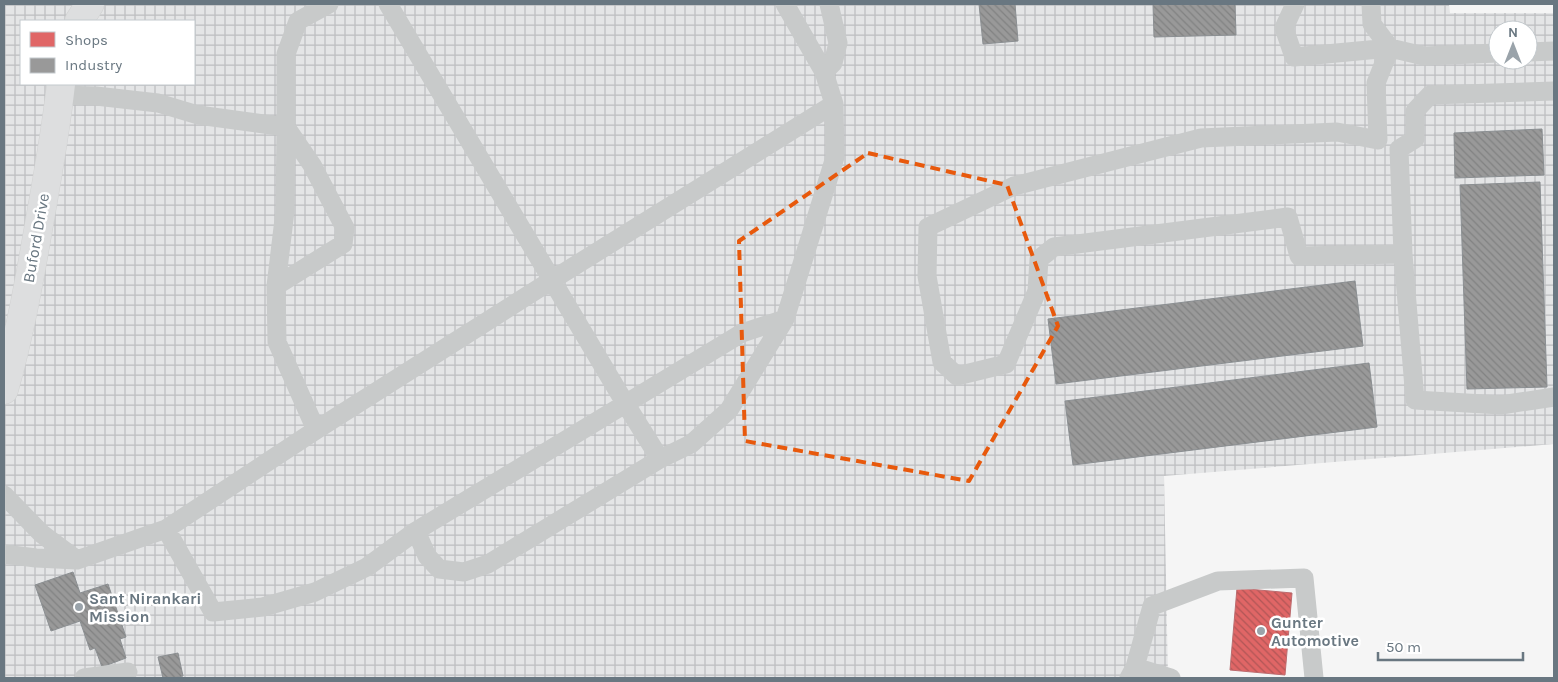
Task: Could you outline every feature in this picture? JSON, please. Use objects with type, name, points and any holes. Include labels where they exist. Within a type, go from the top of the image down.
[{"type":"highway","points":[[69,20],[71,4]]},
{"type":"highway","points":[[80,20],[90,4]]},
{"type":"highway","name":"Buford Drive","points":[[4,390],[34,257],[61,89]]},
{"type":"street","points":[[316,430],[277,342],[276,286],[285,211],[286,54],[298,21],[328,4]]},
{"type":"street","points":[[388,4],[660,459]]},
{"type":"street","points":[[416,531],[427,556],[439,569],[464,572],[488,564],[660,459],[691,444],[729,410],[784,319],[835,157],[834,104],[824,72],[785,4]]},
{"type":"street","points":[[824,72],[833,63],[838,43],[829,4]]},
{"type":"street","points":[[1295,4],[1284,28],[1294,57],[1390,48],[1424,56],[1488,53]]},
{"type":"street","points":[[1371,4],[1372,24],[1390,48]]},
{"type":"street","points":[[1378,140],[1376,83],[1390,48]]},
{"type":"street","points":[[1538,52],[1554,51]]},
{"type":"street","points":[[61,89],[96,96],[158,103],[198,115],[286,127],[312,165],[345,228],[343,244],[276,286]]},
{"type":"street","points":[[1398,149],[1415,139],[1415,111],[1430,95],[1554,91]]},
{"type":"street","points":[[4,554],[77,560],[166,529],[316,430],[834,104]]},
{"type":"street","points":[[1398,149],[1378,140],[1337,132],[1201,138],[1014,186],[928,228],[927,276],[942,362],[957,376],[1006,364],[1037,291],[1039,259],[1054,247],[1288,217],[1299,256],[1403,254]]},
{"type":"street","points":[[1398,149],[1403,254],[1415,400],[1501,405],[1554,397]]},
{"type":"street","points":[[166,529],[213,612],[263,607],[315,592],[367,567],[416,531],[742,333],[784,319]]},
{"type":"street","points":[[4,495],[42,534],[77,560]]},
{"type":"street","points":[[1171,678],[1132,673],[1152,606],[1218,581],[1304,578],[1314,678]]},
{"type":"street","points":[[84,678],[128,672]]},
{"type":"highlighted area","points":[[868,153],[1007,185],[1058,326],[969,481],[745,441],[739,241]]},
{"type":"shaded area","points":[[4,4],[1449,4],[1450,13],[1554,13],[1554,444],[1164,476],[1168,678],[4,678]]},
{"type":"building: Shops","name":"Gunter Automotive","points":[[1237,588],[1292,593],[1285,675],[1230,670]]},
{"type":"building: Industry","points":[[979,4],[1015,4],[1018,41],[983,44]]},
{"type":"building: Industry","points":[[1153,4],[1235,4],[1236,35],[1154,37]]},
{"type":"building: Industry","points":[[1542,129],[1544,175],[1455,178],[1454,133]]},
{"type":"building: Industry","points":[[1540,182],[1547,387],[1467,389],[1460,185]]},
{"type":"building: Industry","points":[[1355,281],[1363,346],[1056,384],[1048,319]]},
{"type":"building: Industry","points":[[1369,363],[1377,427],[1073,465],[1065,401]]},
{"type":"building: Industry","name":"Sant Nirankari Mission","points":[[73,572],[80,593],[108,584],[126,637],[120,639],[126,658],[102,667],[95,648],[90,650],[80,621],[51,631],[35,585]]},
{"type":"building: Industry","points":[[178,653],[183,676],[163,678],[158,657]]},
{"type":"place","name":"Sant Nirankari Mission","points":[[79,607]]},
{"type":"place","name":"Gunter Automotive","points":[[1261,631]]}]
